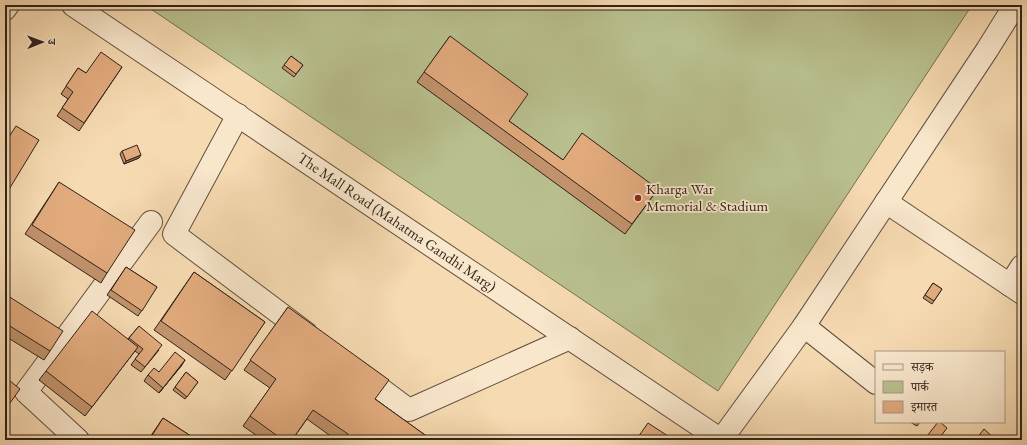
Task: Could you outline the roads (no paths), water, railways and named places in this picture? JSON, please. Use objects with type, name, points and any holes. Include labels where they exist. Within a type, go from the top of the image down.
[{"type":"street","points":[[5,9],[8,5]]},
{"type":"street","name":"The Mall Road (Mahatma Gandhi Marg)","points":[[73,5],[721,440]]},
{"type":"street","points":[[721,440],[804,326],[987,50],[1015,5]]},
{"type":"street","points":[[238,115],[174,234],[320,343]]},
{"type":"street","points":[[886,202],[1016,289],[1022,266]]},
{"type":"street","points":[[78,440],[26,392],[151,222]]},
{"type":"street","points":[[804,326],[875,382]]},
{"type":"street","points":[[345,362],[409,410],[570,338]]},
{"type":"place","name":"Kharga War Memorial & Stadium","points":[[638,198]]}]
